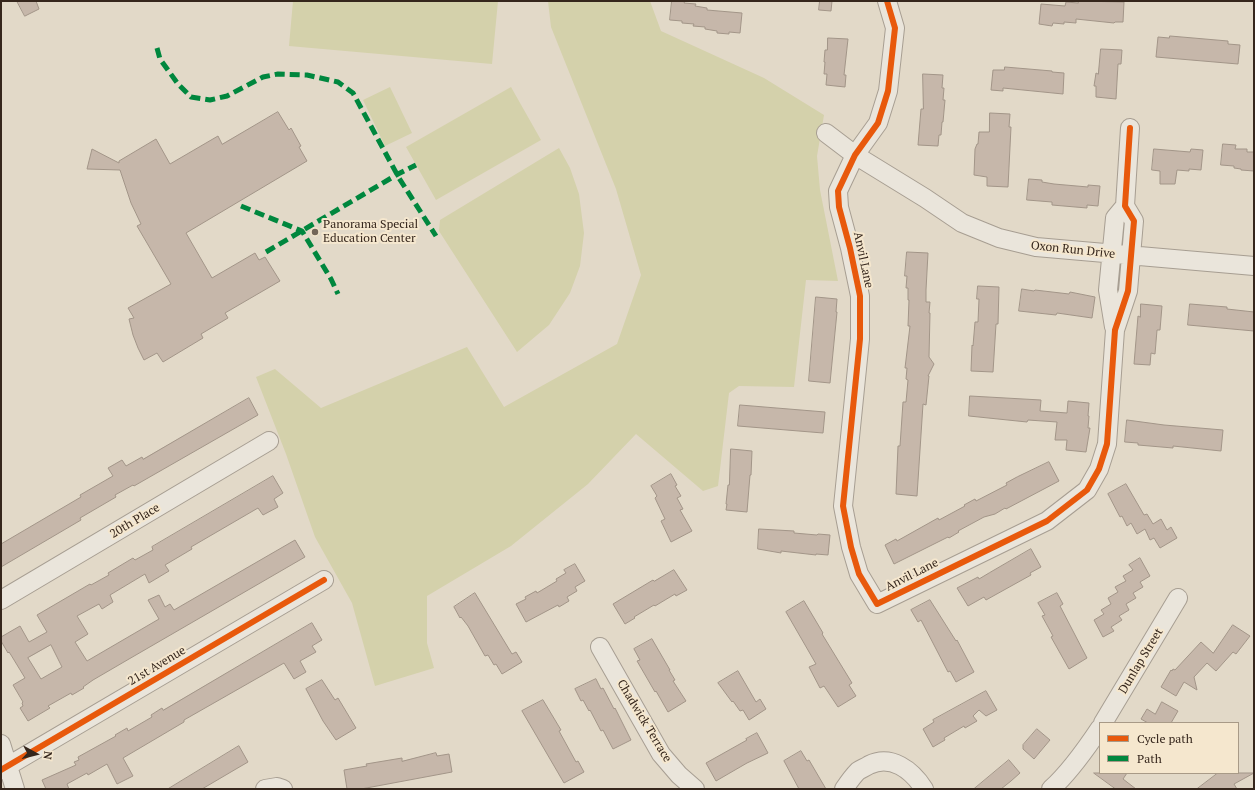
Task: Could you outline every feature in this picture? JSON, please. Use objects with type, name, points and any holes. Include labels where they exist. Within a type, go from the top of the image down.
[{"type":"street","points":[[855,155],[878,123],[888,91],[895,28],[887,1]]},
{"type":"street","points":[[1115,330],[1108,290],[1115,218],[1125,206],[1130,128]]},
{"type":"street","name":"Oxon Run Drive","points":[[826,133],[855,155],[925,198],[962,223],[999,238],[1036,247],[1254,266]]},
{"type":"street","name":"Anvil Lane","points":[[855,155],[838,191],[839,207],[850,248],[860,296],[860,339],[843,506],[850,547],[859,574],[877,604],[1047,521],[1087,490],[1100,469],[1106,444],[1115,330],[1128,291],[1134,221],[1125,206]]},
{"type":"street","name":"20th Place","points":[[1,600],[269,442]]},
{"type":"street","name":"21st Avenue","points":[[4,768],[324,580]]},
{"type":"street","name":"Dunlap Street","points":[[1104,722],[1178,598]]},
{"type":"street","name":"Chadwick Terrace","points":[[600,647],[661,754],[679,775],[695,789]]},
{"type":"street","points":[[1051,789],[1069,770],[1099,729]]},
{"type":"street","points":[[1,744],[4,768],[15,789]]},
{"type":"street","points":[[844,789],[858,771],[874,763],[886,760],[900,765],[914,774],[923,788]]},
{"type":"street","points":[[265,789],[276,787],[283,789]]},
{"type":"shaded area","points":[[293,1],[498,1],[492,64],[289,46]]},
{"type":"shaded area","points":[[548,1],[650,1],[661,31],[764,78],[824,115],[817,156],[820,190],[838,281],[806,280],[794,387],[739,386],[729,393],[718,486],[703,491],[636,434],[588,484],[511,546],[427,596],[427,643],[434,668],[375,686],[352,603],[315,537],[286,454],[256,377],[275,369],[321,408],[467,347],[504,407],[617,344],[641,275],[616,189],[551,27]]},
{"type":"shaded area","points":[[390,87],[412,133],[385,146],[363,100]]},
{"type":"shaded area","points":[[511,87],[541,140],[436,200],[406,147]]},
{"type":"shaded area","points":[[559,148],[570,168],[579,194],[584,233],[580,266],[570,293],[549,325],[517,352],[439,231],[440,220]]},
{"type":"building","points":[[17,1],[36,1],[39,9],[25,16]]},
{"type":"building","points":[[672,1],[685,1],[684,3],[696,4],[695,6],[707,8],[707,10],[742,13],[740,33],[717,33],[717,31],[705,29],[705,27],[693,26],[694,24],[682,23],[682,21],[670,20]]},
{"type":"building","points":[[820,1],[832,1],[831,11],[819,10]]},
{"type":"building","points":[[1078,1],[1124,2],[1123,22],[1114,23],[1076,19],[1076,23],[1053,23],[1052,26],[1039,24],[1041,4],[1065,6],[1066,2],[1078,3]]},
{"type":"building","points":[[1170,36],[1228,41],[1228,44],[1240,45],[1238,64],[1156,57],[1158,37],[1169,38]]},
{"type":"building","points":[[828,38],[848,39],[844,75],[846,75],[845,87],[826,85],[827,74],[824,74],[824,62]]},
{"type":"building","points":[[1101,49],[1122,50],[1121,64],[1118,64],[1116,99],[1096,97],[1096,86],[1094,86],[1096,73],[1098,74]]},
{"type":"building","points":[[1005,67],[1064,73],[1063,94],[1003,88],[1003,91],[991,90],[993,70],[1004,70]]},
{"type":"building","points":[[923,74],[943,75],[942,88],[944,88],[943,100],[945,100],[943,122],[941,135],[939,135],[938,146],[918,145],[921,109],[923,109]]},
{"type":"building","points":[[278,112],[289,130],[291,128],[307,161],[186,233],[212,278],[255,253],[259,260],[265,257],[280,281],[225,313],[228,318],[201,334],[203,338],[163,362],[157,353],[144,360],[133,335],[129,319],[134,318],[128,308],[171,284],[137,226],[141,224],[131,203],[120,170],[87,169],[92,149],[119,163],[119,161],[156,139],[170,164],[218,136],[222,144]]},
{"type":"building","points":[[990,113],[1010,114],[1009,127],[1011,127],[1008,187],[987,186],[987,177],[974,175],[975,149],[978,144],[979,132],[989,132]]},
{"type":"building","points":[[1223,144],[1236,145],[1235,149],[1247,149],[1247,152],[1254,152],[1254,171],[1241,170],[1234,168],[1234,166],[1221,165]]},
{"type":"building","points":[[1154,149],[1190,152],[1191,149],[1203,150],[1201,170],[1177,170],[1175,184],[1160,184],[1160,171],[1152,170]]},
{"type":"building","points":[[1029,179],[1042,180],[1042,182],[1054,184],[1088,187],[1088,185],[1100,186],[1098,206],[1087,205],[1087,208],[1052,205],[1052,202],[1027,200]]},
{"type":"building","points":[[907,252],[928,253],[926,302],[930,302],[929,357],[934,364],[928,376],[926,405],[923,404],[917,496],[896,494],[898,446],[900,446],[903,402],[906,402],[908,380],[906,379],[907,368],[905,368],[910,326],[908,326],[909,300],[908,288],[906,288],[907,276],[905,276]]},
{"type":"building","points":[[978,286],[999,287],[998,324],[996,324],[993,372],[971,371],[975,322],[978,322]]},
{"type":"building","points":[[1022,289],[1069,294],[1070,292],[1095,297],[1092,318],[1057,313],[1056,315],[1019,311]]},
{"type":"building","points":[[816,297],[837,299],[830,383],[809,381]]},
{"type":"building","points":[[1141,304],[1162,306],[1160,330],[1157,330],[1155,354],[1151,353],[1150,365],[1134,364],[1138,316],[1140,317]]},
{"type":"building","points":[[1190,304],[1227,307],[1227,309],[1254,312],[1254,331],[1188,325]]},
{"type":"building","points":[[970,396],[1041,400],[1040,411],[1067,413],[1068,401],[1089,403],[1088,428],[1090,428],[1086,452],[1066,450],[1067,440],[1055,440],[1057,422],[1028,420],[1027,422],[969,416]]},
{"type":"building","points":[[249,398],[258,415],[134,486],[133,485],[115,495],[116,497],[80,518],[81,520],[1,567],[1,544],[81,497],[80,495],[113,476],[108,468],[122,460],[126,466],[142,457],[143,459]]},
{"type":"building","points":[[740,405],[825,412],[823,433],[738,426]]},
{"type":"building","points":[[1127,420],[1223,430],[1221,451],[1173,446],[1173,448],[1138,445],[1138,443],[1125,442]]},
{"type":"building","points":[[731,449],[752,451],[747,512],[726,510]]},
{"type":"building","points":[[1049,462],[1059,481],[1006,509],[1005,508],[995,514],[984,517],[958,531],[959,532],[949,538],[948,537],[894,564],[885,545],[896,539],[897,541],[938,518],[939,520],[975,499],[976,501],[1007,485],[1006,483],[1017,477]]},
{"type":"building","points":[[671,474],[677,485],[675,486],[681,496],[677,498],[683,509],[680,510],[692,531],[671,542],[661,521],[665,519],[655,498],[657,496],[651,486]]},
{"type":"building","points":[[273,476],[283,493],[274,499],[278,507],[263,515],[258,508],[191,547],[192,549],[165,565],[169,571],[149,583],[145,574],[110,595],[113,602],[102,609],[99,604],[77,616],[88,634],[75,642],[87,661],[159,619],[148,600],[159,595],[165,607],[170,604],[174,610],[295,540],[305,557],[93,680],[83,687],[84,688],[72,695],[71,693],[48,706],[50,708],[28,721],[20,708],[23,706],[23,702],[13,685],[25,678],[9,652],[8,653],[1,641],[1,637],[20,626],[29,642],[47,632],[37,615],[90,584],[91,585],[109,575],[108,573],[133,558],[135,560],[153,550],[152,547]],"holes":[[[51,645],[62,667],[41,679],[28,658]]]},
{"type":"building","points":[[1126,484],[1144,515],[1147,514],[1153,524],[1161,519],[1167,530],[1171,527],[1177,538],[1160,548],[1154,538],[1150,540],[1145,529],[1137,534],[1131,523],[1127,526],[1122,516],[1120,517],[1108,494]]},
{"type":"building","points":[[759,529],[830,535],[828,555],[781,551],[781,553],[758,549]]},
{"type":"building","points":[[1031,549],[1041,567],[1030,573],[1031,575],[986,600],[984,597],[968,606],[957,588],[978,577],[979,579]]},
{"type":"building","points":[[1140,558],[1150,576],[1140,582],[1143,587],[1133,593],[1136,598],[1126,604],[1129,610],[1119,616],[1122,620],[1111,627],[1114,631],[1103,637],[1094,620],[1104,614],[1101,610],[1111,604],[1108,598],[1118,592],[1115,587],[1126,581],[1123,576],[1133,570],[1129,565]]},
{"type":"building","points":[[575,564],[585,581],[575,587],[577,591],[567,597],[569,601],[559,607],[558,605],[526,622],[516,604],[526,599],[525,597],[536,591],[537,593],[557,581],[556,579],[566,573],[564,570]]},
{"type":"building","points":[[674,570],[687,590],[676,596],[675,594],[655,606],[654,605],[625,624],[613,604],[653,580],[654,581]]},
{"type":"building","points":[[475,593],[512,654],[516,652],[522,662],[502,674],[488,655],[485,656],[468,626],[461,617],[460,618],[454,607]]},
{"type":"building","points":[[1057,593],[1063,604],[1060,606],[1087,658],[1069,669],[1051,637],[1053,636],[1042,616],[1045,615],[1038,603]]},
{"type":"building","points":[[930,600],[956,641],[957,640],[974,672],[956,682],[950,671],[948,672],[921,620],[918,622],[911,610]]},
{"type":"building","points":[[804,601],[852,683],[849,685],[856,696],[838,707],[824,686],[820,688],[809,667],[816,664],[786,612]]},
{"type":"building","points":[[312,623],[322,640],[312,646],[316,652],[300,661],[306,672],[294,679],[284,663],[184,720],[184,722],[123,758],[133,776],[117,784],[107,764],[88,775],[87,773],[67,784],[69,789],[46,789],[42,780],[76,765],[74,762],[79,760],[78,757],[116,736],[115,735],[127,728],[128,731],[152,717],[151,715],[162,708],[163,710]]},
{"type":"building","points":[[1233,625],[1250,636],[1236,654],[1233,652],[1216,671],[1207,663],[1194,677],[1197,690],[1184,682],[1176,696],[1161,687],[1171,670],[1175,670],[1201,642],[1213,653]]},
{"type":"building","points":[[652,639],[675,680],[673,681],[686,701],[668,712],[637,661],[640,660],[634,649]]},
{"type":"building","points":[[738,671],[756,702],[760,699],[766,709],[749,720],[743,710],[740,711],[718,683]]},
{"type":"building","points":[[596,679],[601,689],[603,688],[614,709],[615,708],[631,740],[613,749],[603,730],[601,731],[590,710],[589,711],[583,700],[581,701],[575,689]]},
{"type":"building","points":[[322,680],[335,700],[338,698],[356,728],[336,740],[323,721],[306,689]]},
{"type":"building","points":[[986,691],[997,710],[986,716],[979,710],[973,716],[977,721],[965,728],[964,726],[944,738],[945,740],[933,747],[923,729],[934,722],[933,720]]},
{"type":"building","points":[[543,700],[561,730],[559,731],[576,762],[578,761],[584,772],[564,783],[522,711]]},
{"type":"building","points":[[1162,702],[1178,711],[1172,722],[1146,722],[1141,719],[1147,709],[1155,714]]},
{"type":"building","points":[[1037,729],[1050,740],[1034,759],[1023,749],[1023,745]]},
{"type":"building","points":[[757,733],[768,753],[716,781],[706,763]]},
{"type":"building","points":[[239,746],[248,762],[202,789],[168,789]]},
{"type":"building","points":[[801,751],[807,761],[809,760],[826,789],[799,789],[784,761]]},
{"type":"building","points":[[436,753],[437,756],[449,754],[452,772],[361,789],[347,789],[344,770],[367,766],[366,764],[402,758],[402,761]]},
{"type":"building","points":[[1009,760],[1020,773],[1011,781],[1001,789],[974,789]]},
{"type":"building","points":[[1094,773],[1126,774],[1123,779],[1136,789],[1116,789]]},
{"type":"building","points":[[1254,773],[1234,784],[1237,789],[1197,789],[1217,774]]},
{"type":"marked path","points":[[157,48],[160,59],[178,84],[191,97],[210,100],[227,96],[263,77],[278,74],[307,75],[338,82],[353,93],[399,178],[436,236]]},
{"type":"marked path","points":[[266,252],[398,174],[416,165]]},
{"type":"marked path","points":[[241,206],[302,231],[331,279],[338,294]]},
{"type":"cycle path","points":[[887,1],[895,28],[888,91],[878,123],[855,155],[838,191],[839,207],[850,248],[860,296],[860,339],[843,506],[851,547],[859,574],[877,604],[1047,521],[1087,490],[1099,469],[1107,444],[1115,330],[1128,291],[1134,221],[1125,206],[1130,128]]},
{"type":"cycle path","points":[[1,770],[324,580]]},
{"type":"place","name":"Panorama Special Education Center","points":[[315,232]]}]
